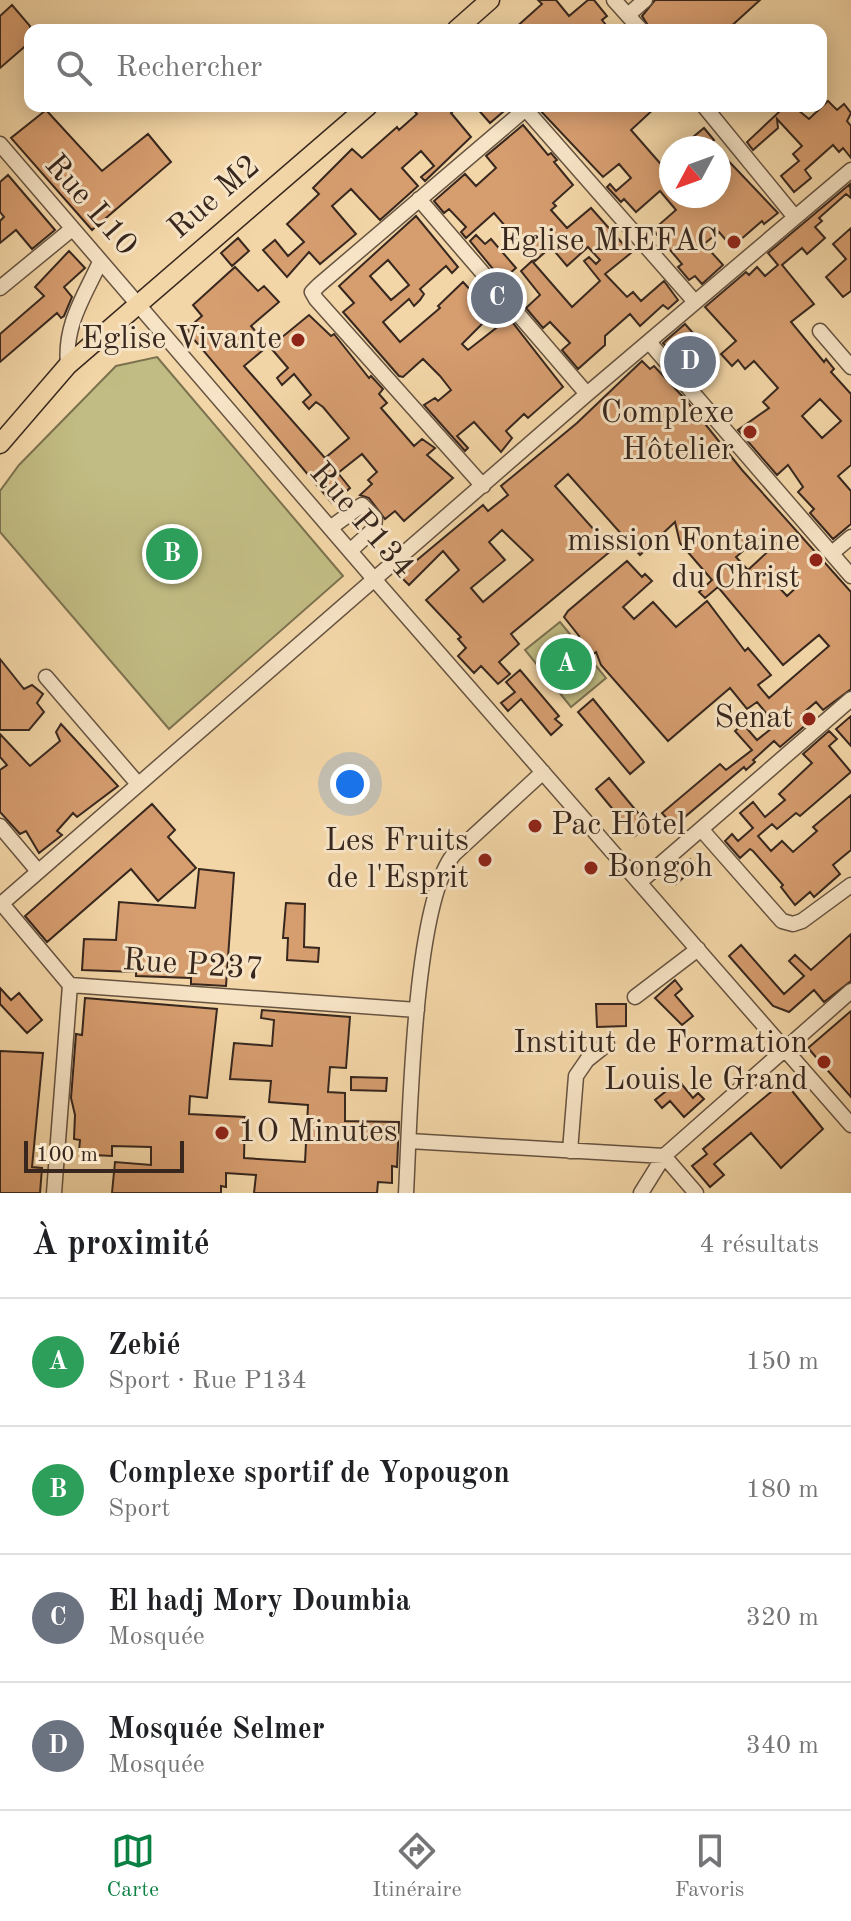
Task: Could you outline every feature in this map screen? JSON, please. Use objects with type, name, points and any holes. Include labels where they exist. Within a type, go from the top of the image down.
[{"type":"main road","points":[[463,24],[490,0]]},
{"type":"main road","name":"Rue M2","points":[[0,444],[68,365],[361,112]]},
{"type":"street","points":[[614,0],[636,24]]},
{"type":"street","points":[[628,15],[645,0]]},
{"type":"street","points":[[483,486],[312,292],[419,199],[522,112],[528,112],[695,302]]},
{"type":"street","points":[[709,112],[794,216]]},
{"type":"street","name":"Rue L10","points":[[0,144],[138,304]]},
{"type":"street","points":[[54,1193],[70,985],[1,904],[587,394],[851,170]]},
{"type":"street","points":[[419,199],[587,394]]},
{"type":"street","points":[[0,288],[72,229]]},
{"type":"street","points":[[68,365],[65,344],[69,324],[100,262]]},
{"type":"street","name":"Rue P134","points":[[138,304],[851,1125]]},
{"type":"street","points":[[820,331],[851,367]]},
{"type":"street","points":[[649,342],[851,576]]},
{"type":"street","points":[[330,528],[362,505],[375,518],[374,529],[350,551]]},
{"type":"street","points":[[832,553],[851,537]]},
{"type":"street","points":[[46,677],[138,784]]},
{"type":"street","points":[[641,881],[851,699]]},
{"type":"street","points":[[406,1193],[417,1010],[434,892],[445,866],[543,772]]},
{"type":"street","points":[[0,826],[37,870]]},
{"type":"street","points":[[701,829],[782,921],[793,924],[802,921],[851,885]]},
{"type":"street","points":[[635,997],[698,949]]},
{"type":"street","name":"Rue P237","points":[[70,985],[417,1010]]},
{"type":"street","points":[[641,1193],[664,1156],[851,991]]},
{"type":"street","points":[[570,1151],[578,1069],[607,1044]]},
{"type":"street","points":[[409,1141],[664,1156],[696,1193]]},
{"type":"shaded area","points":[[157,357],[343,576],[169,729],[0,532],[0,491],[19,465],[116,366]]},
{"type":"shaded area","points":[[560,622],[606,678],[571,707],[525,650]]},
{"type":"building","points":[[538,0],[556,0],[569,16],[588,0],[594,0],[607,16],[602,20],[605,24],[520,24],[542,4]]},
{"type":"building","points":[[655,0],[760,0],[734,24],[647,24],[642,16]]},
{"type":"building","points":[[12,5],[28,24],[24,24],[24,47],[0,68],[0,16]]},
{"type":"building","points":[[827,102],[837,110],[844,104],[851,113],[847,121],[851,126],[851,158],[843,148],[839,152],[833,145],[805,170],[811,178],[794,192],[781,176],[799,161],[793,154],[802,146],[777,119],[778,128],[753,150],[747,142],[779,112],[800,112],[809,119],[816,112],[827,112]]},
{"type":"building","points":[[44,112],[48,112],[102,171],[148,134],[171,162],[92,230],[11,138]]},
{"type":"building","points":[[415,112],[452,112],[471,137],[425,181],[421,177],[434,166],[421,151],[402,168],[418,186],[380,220],[351,189],[332,206],[356,234],[320,264],[309,252],[287,277],[263,250],[275,240],[288,256],[304,242],[287,224],[319,194],[313,188],[352,149],[362,158],[417,114]]},
{"type":"building","points":[[480,112],[503,112],[490,123]]},
{"type":"building","points":[[542,112],[650,112],[631,130],[659,162],[659,192],[636,212],[607,187],[610,184],[616,191],[631,178],[619,164],[603,177]]},
{"type":"building","points":[[523,125],[548,155],[551,153],[557,160],[554,162],[573,185],[553,203],[556,206],[551,210],[567,228],[591,208],[631,253],[605,274],[627,297],[633,292],[641,301],[664,281],[678,300],[668,309],[663,305],[640,326],[630,314],[605,336],[605,345],[578,369],[562,350],[570,343],[550,322],[543,328],[526,308],[540,295],[521,271],[532,261],[572,307],[600,281],[584,261],[589,257],[596,264],[600,260],[588,247],[567,266],[551,247],[535,261],[494,213],[466,238],[461,232],[466,227],[449,209],[444,213],[434,201],[465,174],[476,186],[496,168],[486,156]]},
{"type":"building","points":[[704,128],[711,136],[694,136]]},
{"type":"building","points":[[731,164],[778,213],[764,224],[762,221],[732,247],[719,232],[704,244],[723,265],[702,284],[695,276],[689,280],[678,267],[682,264],[653,230],[676,210],[674,208],[731,208]]},
{"type":"building","points":[[8,175],[55,230],[32,249],[16,230],[0,243],[0,221],[4,217],[0,212],[0,182]]},
{"type":"building","points":[[850,184],[851,198],[846,194],[819,218],[822,221],[815,227],[825,238],[807,254],[802,248],[782,265],[814,304],[791,322],[824,362],[826,359],[834,369],[831,372],[851,394],[851,465],[838,476],[851,491],[851,524],[833,539],[810,513],[814,509],[798,492],[803,487],[788,465],[777,475],[738,430],[769,408],[763,402],[778,388],[754,361],[745,369],[738,360],[732,366],[721,354],[736,341],[705,307],[746,272],[749,275],[757,267],[765,276],[778,265],[768,253]],"holes":[[[820,399],[841,421],[822,438],[802,416]]]},
{"type":"building","points":[[416,216],[458,267],[452,273],[446,266],[420,289],[424,294],[414,306],[409,299],[383,322],[400,342],[440,308],[438,306],[463,282],[476,296],[483,290],[499,307],[462,344],[468,350],[509,318],[563,387],[528,418],[524,414],[506,431],[512,438],[501,452],[474,422],[457,436],[468,448],[465,451],[424,405],[435,398],[438,401],[451,390],[423,359],[403,377],[399,376],[343,312],[354,303],[339,286]],"holes":[[[388,260],[409,285],[391,300],[370,276]]]},
{"type":"building","points":[[851,228],[851,291],[843,297],[826,277],[846,259],[833,244]]},
{"type":"building","points":[[476,235],[485,244],[491,239],[516,268],[502,280],[470,241]]},
{"type":"building","points":[[238,238],[249,251],[232,266],[221,253]]},
{"type":"building","points":[[69,251],[85,268],[64,287],[72,297],[64,316],[61,318],[57,313],[0,362],[0,334],[44,296],[35,287]]},
{"type":"building","points":[[235,267],[258,291],[264,286],[279,302],[251,326],[268,346],[244,366],[325,458],[349,438],[323,407],[316,402],[309,409],[303,402],[311,395],[294,374],[282,385],[277,378],[288,368],[270,347],[309,315],[331,336],[334,334],[369,378],[371,376],[383,389],[379,394],[387,403],[381,408],[414,446],[422,439],[435,448],[427,455],[453,478],[404,521],[395,511],[385,519],[369,498],[360,495],[372,484],[368,480],[377,472],[362,454],[338,473],[350,488],[332,503],[191,336],[187,329],[202,316],[193,305]]},
{"type":"building","points":[[685,324],[700,341],[690,350],[712,374],[700,386],[663,343]]},
{"type":"building","points":[[642,361],[650,369],[654,366],[851,592],[851,689],[823,710],[816,702],[802,714],[808,723],[780,747],[774,741],[746,770],[744,767],[674,826],[662,813],[720,764],[726,770],[752,750],[735,731],[743,724],[757,740],[772,728],[763,717],[767,714],[757,702],[747,709],[730,688],[668,741],[601,665],[596,652],[592,655],[576,638],[579,636],[564,617],[568,611],[627,561],[642,577],[645,574],[652,581],[623,607],[634,619],[653,602],[676,627],[707,601],[745,651],[748,648],[771,675],[758,685],[769,698],[829,646],[819,635],[783,665],[718,587],[705,598],[699,592],[712,580],[680,543],[675,522],[640,555],[568,474],[555,486],[612,550],[511,634],[519,644],[499,662],[510,674],[498,684],[481,666],[474,673],[458,656],[466,648],[458,639],[461,637],[426,600],[459,570],[443,551],[409,585],[399,575],[483,505],[488,511],[508,495],[501,486],[577,423]],"holes":[[[502,530],[533,560],[483,602],[471,588],[505,560],[489,542]],[[765,532],[776,544],[748,570],[736,557]],[[788,570],[800,584],[787,596],[774,582]]]},
{"type":"building","points":[[0,659],[24,689],[32,685],[43,694],[37,703],[44,712],[29,730],[0,730]]},
{"type":"building","points":[[520,670],[559,716],[555,719],[562,725],[551,735],[521,699],[508,711],[501,703],[515,692],[506,682]]},
{"type":"building","points":[[593,699],[644,762],[630,774],[578,712]]},
{"type":"building","points":[[851,716],[851,746],[836,729]]},
{"type":"building","points":[[61,724],[118,786],[77,817],[73,813],[57,831],[62,835],[39,853],[26,831],[20,834],[0,812],[0,770],[7,765],[0,757],[0,734],[30,766],[60,741],[56,732]]},
{"type":"building","points":[[829,731],[837,739],[829,746],[851,772],[800,816],[796,813],[777,829],[772,824],[758,836],[771,851],[782,841],[793,852],[817,831],[813,827],[851,795],[851,850],[833,865],[840,874],[814,897],[810,892],[795,905],[781,887],[783,885],[753,851],[750,849],[740,858],[725,841],[732,834],[738,841],[753,828],[740,813],[753,802],[765,817],[785,800],[779,794],[812,763],[803,754]]},
{"type":"building","points":[[609,778],[648,825],[635,836],[596,789]]},
{"type":"building","points":[[152,804],[175,830],[168,837],[196,868],[158,901],[131,869],[47,942],[25,916]]},
{"type":"building","points":[[690,859],[697,866],[676,884],[670,876]]},
{"type":"building","points":[[199,869],[234,873],[226,986],[191,984],[191,978],[82,970],[84,939],[116,940],[119,902],[195,908]]},
{"type":"building","points":[[286,903],[305,904],[304,947],[319,948],[318,962],[287,960],[288,938],[283,938]]},
{"type":"building","points":[[851,934],[851,981],[824,1002],[814,990],[789,1012],[773,1006],[729,956],[741,945],[784,994],[804,976],[789,961],[795,955],[811,970]]},
{"type":"building","points":[[675,980],[682,989],[675,995],[693,1016],[682,1025],[655,998]]},
{"type":"building","points":[[0,988],[11,1000],[19,993],[42,1020],[27,1033],[0,1004]]},
{"type":"building","points":[[85,998],[217,1009],[207,1098],[190,1096],[189,1114],[245,1117],[244,1158],[305,1162],[308,1105],[269,1102],[271,1081],[230,1079],[234,1043],[272,1046],[274,1020],[261,1018],[262,1010],[350,1017],[346,1068],[330,1067],[328,1092],[345,1093],[345,1121],[399,1122],[397,1167],[392,1166],[392,1183],[378,1182],[377,1193],[254,1193],[256,1175],[226,1173],[226,1187],[221,1186],[221,1193],[112,1193],[115,1162],[151,1165],[151,1147],[112,1146],[112,1156],[79,1151],[80,1140],[74,1139],[75,1115],[71,1098],[76,1034],[82,1035]]},
{"type":"building","points":[[596,1004],[626,1004],[626,1026],[597,1027]]},
{"type":"building","points":[[851,1011],[851,1097],[808,1048]]},
{"type":"building","points":[[0,1051],[43,1053],[32,1167],[42,1168],[40,1193],[0,1193]]},
{"type":"building","points":[[351,1077],[387,1078],[386,1091],[351,1090]]},
{"type":"building","points":[[679,1081],[693,1098],[698,1093],[704,1099],[684,1117],[670,1101],[662,1108],[655,1100]]},
{"type":"building","points":[[784,1081],[823,1129],[781,1168],[751,1133],[714,1164],[724,1175],[710,1187],[692,1166],[707,1154],[703,1149]]},
{"type":"place","name":"Eglise MIEFAC","points":[[734,242]]},
{"type":"place","name":"El hadj Mory Doumbia","points":[[497,298]]},
{"type":"place","name":"Eglise Vivante","points":[[298,340]]},
{"type":"place","name":"Mosquée Selmer","points":[[690,362]]},
{"type":"place","name":"Complexe Hôtelier","points":[[750,432]]},
{"type":"place","name":"Complexe sportif de Yopougon","points":[[172,554]]},
{"type":"place","name":"mission Fontaine du Christ","points":[[816,560]]},
{"type":"place","name":"Zebié","points":[[566,664]]},
{"type":"place","name":"Senat","points":[[809,719]]},
{"type":"place","name":"Pac Hôtel","points":[[535,826]]},
{"type":"place","name":"Les Fruits de l'Esprit","points":[[485,860]]},
{"type":"place","name":"Bongoh","points":[[591,868]]},
{"type":"place","name":"Institut de Formation Louis le Grand","points":[[824,1062]]},
{"type":"place","name":"1O Minutes","points":[[222,1133]]}]
